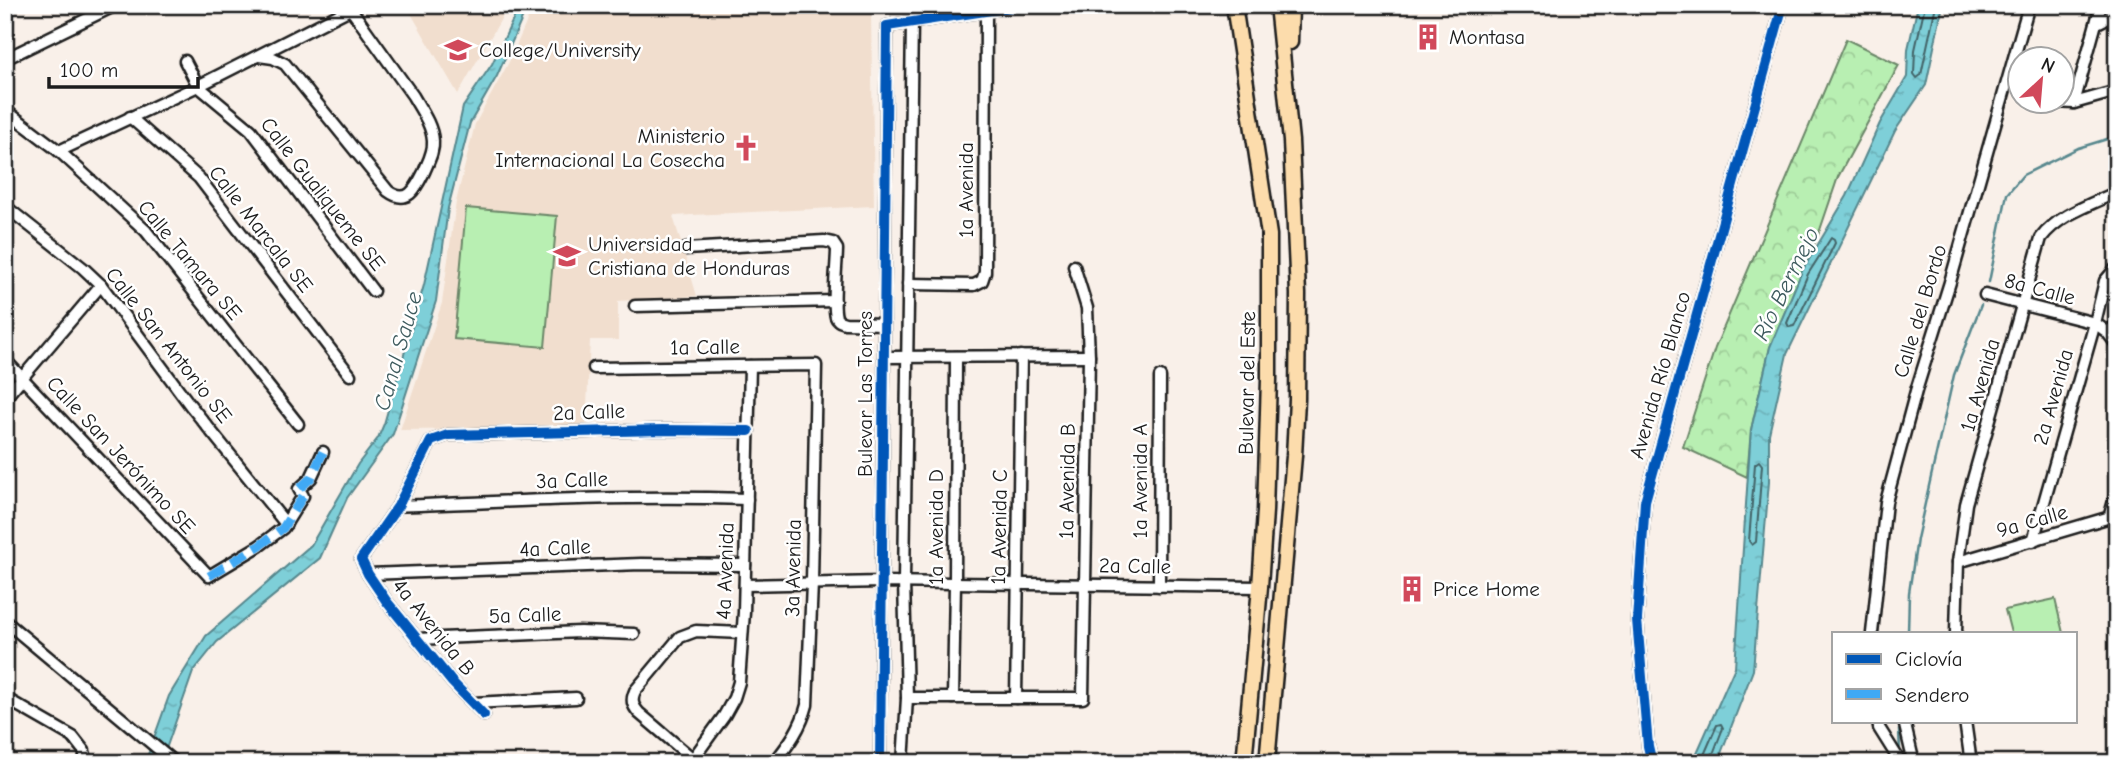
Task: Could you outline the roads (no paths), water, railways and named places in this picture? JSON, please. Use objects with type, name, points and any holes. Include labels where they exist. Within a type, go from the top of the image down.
[{"type":"highway","points":[[1277,5],[1291,141],[1298,294],[1294,456]]},
{"type":"highway","points":[[1267,763],[1294,456],[1303,396],[1304,274],[1300,160],[1290,30],[1291,5]]},
{"type":"highway","name":"Bulevar del Este","points":[[1236,6],[1269,235],[1269,379],[1260,587],[1244,763]]},
{"type":"street","points":[[5,59],[116,5]]},
{"type":"street","points":[[912,22],[1024,5]]},
{"type":"street","name":"Avenida Río Blanco","points":[[1652,763],[1648,746],[1637,620],[1645,501],[1783,5]]},
{"type":"street","name":"Calle del Bordo","points":[[1872,632],[1886,502],[2029,5]]},
{"type":"street","points":[[2076,96],[2101,5]]},
{"type":"street","points":[[59,151],[259,56],[349,7],[413,96],[433,138],[430,160],[412,192],[402,197],[388,191],[285,64],[273,58],[259,56]]},
{"type":"street","name":"1a Avenida","points":[[908,284],[974,285],[982,281],[985,272],[986,10]]},
{"type":"street","points":[[2097,23],[2117,13]]},
{"type":"street","name":"Bulevar Las Torres","points":[[880,763],[887,26],[912,22],[904,582],[907,698],[903,763]]},
{"type":"street","name":"Calle Gualiqueme SE","points":[[185,61],[198,86],[251,130],[373,291]]},
{"type":"street","points":[[2076,102],[2117,91]]},
{"type":"street","name":"Calle Tamara SE","points":[[5,110],[59,151],[146,231],[298,424]]},
{"type":"street","name":"Calle Marcala SE","points":[[131,117],[199,178],[350,375]]},
{"type":"street","name":"1a Avenida","points":[[1956,632],[1958,562],[1966,504],[2041,238],[2058,222],[2117,192]]},
{"type":"street","name":"Calle San Antonio SE","points":[[5,206],[101,285],[190,405],[286,524]]},
{"type":"street","points":[[686,249],[824,241],[833,243],[837,249],[835,301],[839,321],[884,324]]},
{"type":"street","name":"1a Avenida B","points":[[1016,698],[1083,698],[1089,356],[1087,308],[1074,266]]},
{"type":"street","name":"2a Avenida","points":[[2033,541],[2105,281],[2117,267]]},
{"type":"street","points":[[5,398],[101,285]]},
{"type":"street","name":"8a Calle","points":[[1986,295],[2095,323],[2107,332],[2117,345]]},
{"type":"street","points":[[635,306],[835,301]]},
{"type":"street","points":[[2107,332],[2117,325]]},
{"type":"street","name":"1a Avenida C","points":[[1016,698],[1021,356]]},
{"type":"street","points":[[884,357],[1089,356]]},
{"type":"street","name":"1a Avenida D","points":[[953,698],[956,357]]},
{"type":"street","name":"Calle San Jerónimo SE","points":[[5,360],[209,576],[259,545],[286,524]]},
{"type":"street","name":"1a Calle","points":[[594,368],[816,365]]},
{"type":"street","name":"3a Avenida","points":[[774,763],[797,733],[807,705],[816,365]]},
{"type":"street","name":"4a Avenida","points":[[692,761],[724,716],[739,682],[745,584],[750,366]]},
{"type":"street","name":"1a Avenida A","points":[[1159,586],[1160,377]]},
{"type":"street","name":"2a Calle","points":[[398,506],[431,441],[448,435],[662,429],[749,431]]},
{"type":"street","points":[[286,524],[303,496],[299,489],[311,478],[323,452]]},
{"type":"street","points":[[2113,517],[2117,491]]},
{"type":"street","name":"3a Calle","points":[[398,506],[620,498],[747,499]]},
{"type":"street","name":"4a Avenida B","points":[[398,506],[360,559],[387,602],[452,682],[484,715]]},
{"type":"street","name":"9a Calle","points":[[1958,562],[2113,517]]},
{"type":"street","name":"4a Calle","points":[[368,574],[641,564],[745,565]]},
{"type":"street","name":"2a Calle","points":[[745,584],[904,582],[1260,587]]},
{"type":"street","points":[[5,621],[174,763]]},
{"type":"street","points":[[692,761],[639,713],[632,698],[680,636],[696,631],[742,633]]},
{"type":"street","name":"5a Calle","points":[[417,639],[580,632],[634,634]]},
{"type":"street","points":[[5,698],[73,737],[83,751],[87,763]]},
{"type":"street","points":[[473,703],[576,698]]},
{"type":"street","points":[[907,698],[1016,698]]},
{"type":"street","points":[[1878,722],[1879,728],[1901,763]]},
{"type":"street","points":[[1905,722],[1912,755],[1908,763]]},
{"type":"street","points":[[1965,722],[1971,763]]},
{"type":"water","points":[[520,5],[528,5],[497,76],[470,123],[448,208],[436,301],[393,434],[347,498],[320,558],[217,642],[193,672],[166,749],[164,763],[145,763],[169,696],[206,636],[311,545],[358,464],[378,438],[424,285],[463,107],[492,64]]},
{"type":"water","points":[[1918,5],[1943,5],[1926,85],[1895,131],[1787,354],[1769,434],[1769,482],[1753,670],[1719,763],[1697,763],[1696,755],[1735,667],[1751,430],[1770,347],[1802,271],[1847,196],[1880,123],[1907,77],[1908,49]]},
{"type":"waterway","points":[[1989,282],[2007,194],[2023,175],[2078,148],[2117,136]]},
{"type":"waterway","points":[[1908,632],[1909,593],[1917,539],[1954,375],[1981,305]]},
{"type":"waterway","points":[[1899,730],[1900,753]]},
{"type":"place","name":"Montasa","points":[[1428,37]]},
{"type":"place","name":"College/University","points":[[458,50]]},
{"type":"place","name":"Ministerio Internacional La Cosecha","points":[[746,148]]},
{"type":"place","name":"Universidad Cristiana de Honduras","points":[[567,256]]},
{"type":"place","name":"Price Home","points":[[1412,589]]},
{"type":"water label","name":"Río Bermejo","points":[[1786,284]]},
{"type":"water label","name":"Canal Sauce","points":[[398,351]]}]
